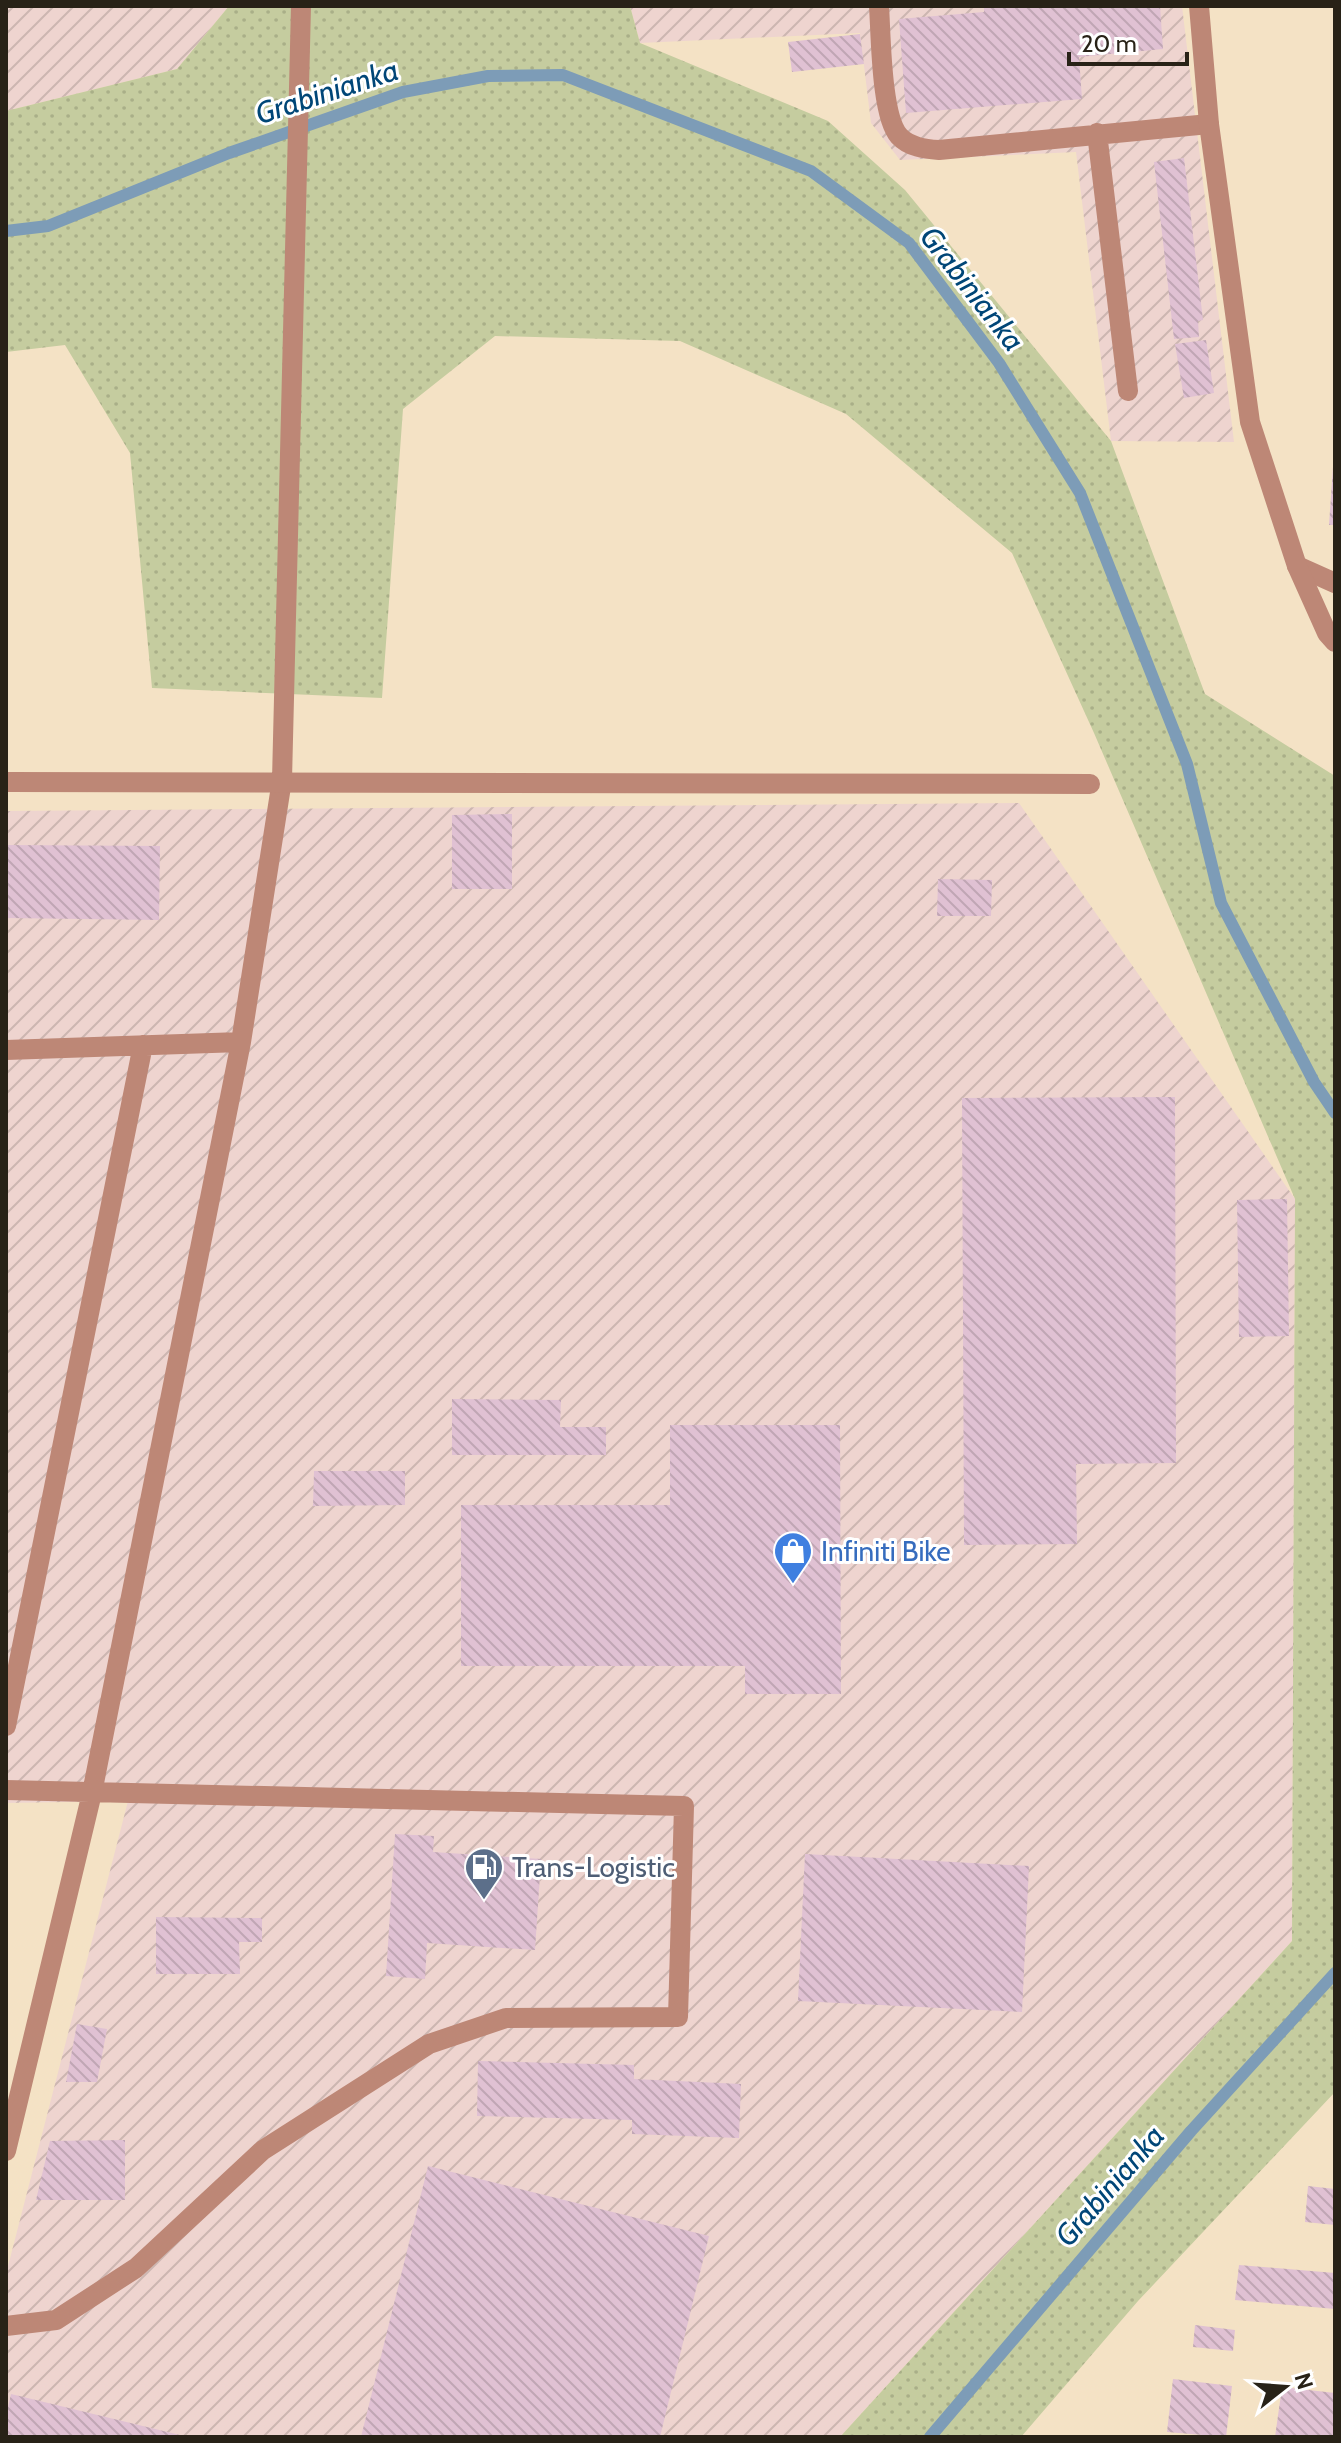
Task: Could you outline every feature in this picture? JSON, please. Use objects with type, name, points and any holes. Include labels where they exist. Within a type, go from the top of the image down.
[{"type":"street","points":[[6,2151],[92,1793],[241,1042],[282,780],[301,6]]},
{"type":"street","points":[[879,6],[888,118],[899,137],[917,147],[939,150],[1209,124]]},
{"type":"street","points":[[1199,6],[1209,124],[1250,422],[1297,566],[1327,633],[1335,642]]},
{"type":"street","points":[[1097,133],[1128,391]]},
{"type":"street","points":[[1297,566],[1335,583]]},
{"type":"street","points":[[6,782],[282,780],[1090,784]]},
{"type":"street","points":[[6,1050],[241,1042]]},
{"type":"street","points":[[6,1726],[143,1045]]},
{"type":"street","points":[[6,1790],[684,1806],[678,2017],[506,2018],[429,2044],[263,2150],[136,2268],[56,2320],[6,2326]]},
{"type":"shaded area","points":[[6,6],[229,6],[177,69],[6,111]]},
{"type":"shaded area","points":[[630,6],[1182,6],[1234,442],[1111,441],[1076,152],[900,160],[871,123],[860,33],[640,43]]},
{"type":"shaded area","points":[[1019,803],[1295,1199],[1292,1941],[840,2437],[6,2437],[6,2274],[128,1801],[6,1803],[6,811]]},
{"type":"green space","points":[[229,6],[630,6],[640,43],[828,121],[905,190],[1111,441],[1205,694],[1335,776],[1335,2092],[1138,2301],[1021,2437],[840,2437],[1292,1941],[1295,1199],[1094,733],[1012,553],[846,414],[680,341],[495,336],[403,409],[382,698],[152,688],[130,453],[65,345],[6,352],[6,111],[177,69]]},
{"type":"building","points":[[984,6],[1160,6],[1163,49],[1079,57],[1082,99],[906,113],[899,19],[984,12]]},
{"type":"building","points":[[860,34],[864,64],[792,72],[788,42]]},
{"type":"building","points":[[1184,158],[1203,320],[1198,321],[1199,337],[1174,339],[1154,162]]},
{"type":"building","points":[[1206,340],[1214,393],[1184,398],[1175,344]]},
{"type":"building","points":[[1333,467],[1335,525],[1329,525]]},
{"type":"building","points":[[512,814],[512,889],[452,889],[452,815]]},
{"type":"building","points":[[6,845],[160,846],[159,920],[6,918]]},
{"type":"building","points":[[938,879],[992,880],[991,916],[937,916]]},
{"type":"building","points":[[1175,1097],[1176,1463],[1076,1464],[1077,1544],[964,1545],[962,1098]]},
{"type":"building","points":[[1287,1199],[1289,1336],[1239,1337],[1237,1200]]},
{"type":"building","points":[[452,1399],[561,1400],[560,1427],[606,1427],[606,1455],[452,1455]]},
{"type":"building","points":[[670,1425],[840,1425],[841,1694],[745,1694],[745,1666],[461,1666],[461,1505],[670,1505]]},
{"type":"building","points":[[314,1471],[405,1471],[405,1505],[313,1506]]},
{"type":"building","name":"Trans-Logistic","points":[[395,1834],[434,1836],[433,1852],[541,1859],[535,1950],[427,1943],[425,1979],[386,1976]]},
{"type":"building","points":[[805,1854],[1029,1866],[1022,2012],[798,2001]]},
{"type":"building","points":[[156,1917],[262,1918],[262,1942],[239,1942],[240,1974],[156,1974]]},
{"type":"building","points":[[77,2024],[107,2029],[97,2082],[66,2082]]},
{"type":"building","points":[[478,2061],[634,2065],[634,2079],[741,2084],[739,2138],[632,2134],[632,2120],[477,2116]]},
{"type":"building","points":[[125,2140],[125,2200],[36,2200],[50,2141]]},
{"type":"building","points":[[428,2166],[709,2236],[660,2437],[361,2437]]},
{"type":"building","points":[[1308,2186],[1335,2189],[1335,2225],[1305,2222]]},
{"type":"building","points":[[1239,2265],[1335,2273],[1335,2309],[1235,2300]]},
{"type":"building","points":[[1195,2325],[1235,2330],[1233,2351],[1193,2347]]},
{"type":"building","points":[[1173,2379],[1232,2386],[1226,2437],[1167,2432]]},
{"type":"building","points":[[1282,2387],[1335,2393],[1335,2437],[1275,2437]]},
{"type":"building","points":[[11,2394],[184,2437],[6,2437],[6,2416]]},
{"type":"waterway","name":"Grabinianka","points":[[6,231],[48,226],[229,153],[403,92],[488,76],[563,75],[811,171],[909,243],[999,363],[1080,493],[1187,764],[1221,903],[1314,1082],[1335,1113]]},
{"type":"waterway","name":"Grabinianka","points":[[930,2437],[1191,2131],[1335,1973]]},
{"type":"place","name":"Infiniti Bike","points":[[793,1585]]},
{"type":"place","name":"Trans-Logistic","points":[[484,1901]]}]
